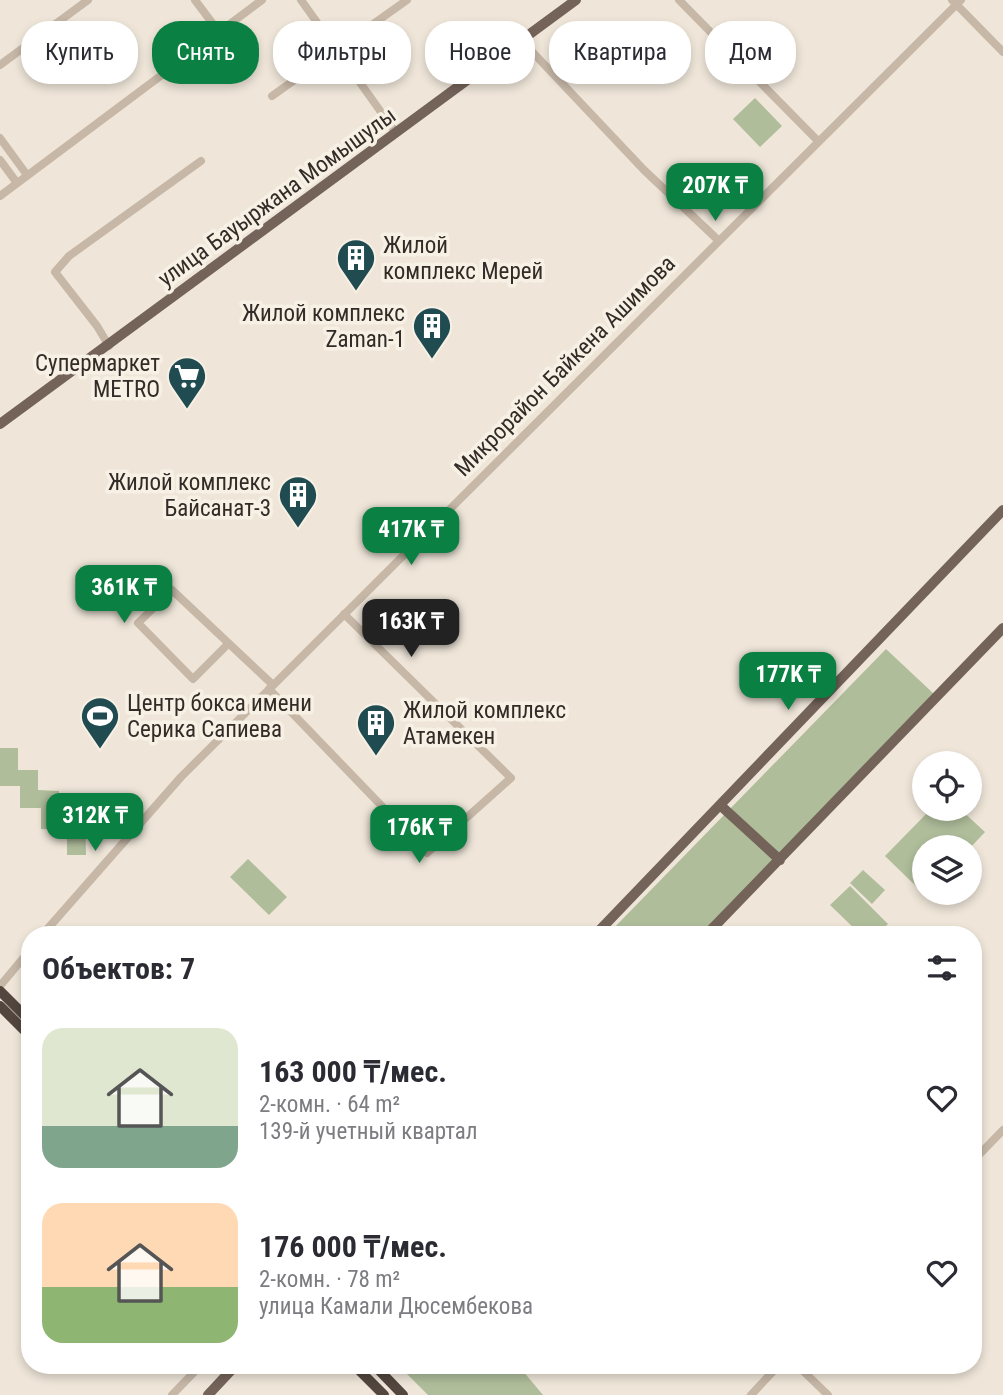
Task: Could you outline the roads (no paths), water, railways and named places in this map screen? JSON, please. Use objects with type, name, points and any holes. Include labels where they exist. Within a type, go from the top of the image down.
[{"type":"highway","points":[[0,989],[21,1011]]},
{"type":"highway","points":[[0,1006],[21,1027]]},
{"type":"highway","points":[[363,1374],[384,1395]]},
{"type":"highway","points":[[383,1374],[404,1395]]},
{"type":"main road","name":"улица Бауыржана Момышулы","points":[[535,31],[576,0]]},
{"type":"main road","name":"улица Бауыржана Момышулы","points":[[0,424],[463,84]]},
{"type":"main road","points":[[604,926],[1003,510]]},
{"type":"main road","points":[[715,926],[1003,628]]},
{"type":"main road","points":[[720,805],[780,860]]},
{"type":"main road","points":[[208,1395],[228,1374]]},
{"type":"street","points":[[0,65],[88,0]]},
{"type":"street","points":[[195,0],[211,21]]},
{"type":"street","points":[[234,21],[262,0]]},
{"type":"street","points":[[301,0],[316,21]]},
{"type":"street","points":[[378,21],[407,0]]},
{"type":"street","points":[[679,0],[818,141]]},
{"type":"street","points":[[956,2],[1003,52]]},
{"type":"street","name":"Микрорайон Байкена Ашимова","points":[[50,926],[169,790],[956,2]]},
{"type":"street","points":[[535,55],[644,170],[718,240]]},
{"type":"street","points":[[0,196],[152,82]]},
{"type":"street","points":[[272,96],[289,84]]},
{"type":"street","points":[[361,84],[396,133]]},
{"type":"street","points":[[0,138],[27,175]]},
{"type":"street","points":[[0,160],[17,183]]},
{"type":"street","points":[[108,346],[97,326],[55,272],[68,256],[201,161]]},
{"type":"street","points":[[228,644],[193,679],[138,623],[172,590],[228,644],[271,687],[427,853],[511,778],[344,614]]},
{"type":"street","points":[[0,989],[21,962]]},
{"type":"street","points":[[982,1152],[1003,1130]]},
{"type":"street","points":[[172,1395],[192,1374]]},
{"type":"street","points":[[751,1395],[771,1374]]},
{"type":"street","points":[[806,1374],[828,1395]]},
{"type":"place","name":"Жилой комплекс Мерей","points":[[356,292]]},
{"type":"place","name":"Жилой комплекс Zaman-1","points":[[432,360]]},
{"type":"place","name":"Супермаркет METRO","points":[[187,410]]},
{"type":"place","name":"Жилой комплекс Байсанат-3","points":[[298,529]]},
{"type":"place","name":"Центр бокса имени Серика Сапиева","points":[[100,750]]},
{"type":"place","name":"Жилой комплекс Атамекен","points":[[376,757]]}]
